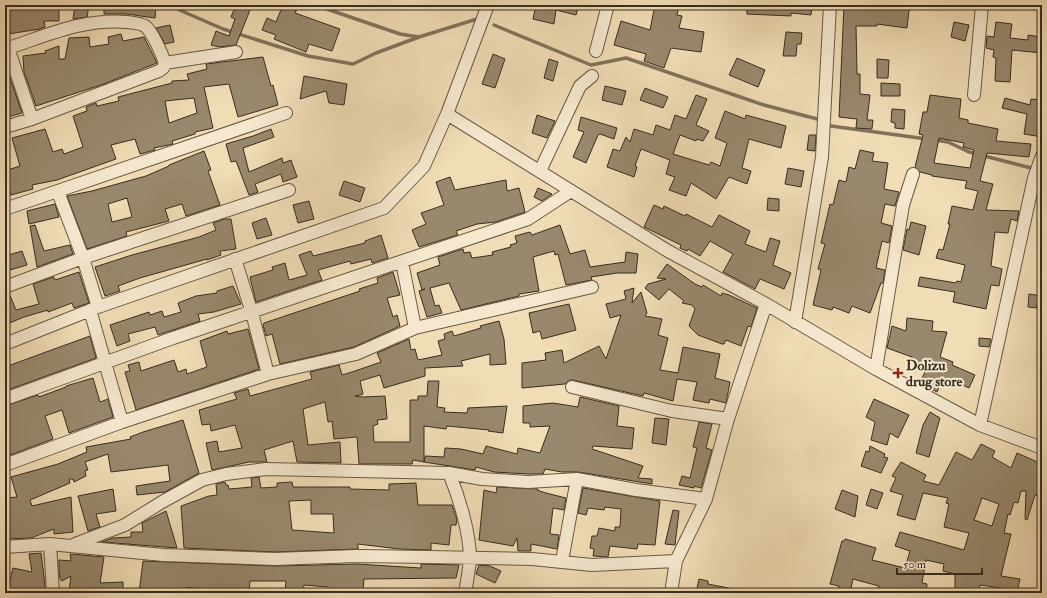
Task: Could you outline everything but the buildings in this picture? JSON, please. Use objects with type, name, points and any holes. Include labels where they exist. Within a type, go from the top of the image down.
[{"type":"street","points":[[5,344],[94,308],[384,208],[424,166],[447,114],[488,5]]},
{"type":"street","points":[[596,51],[608,5]]},
{"type":"street","points":[[795,322],[822,157],[830,5]]},
{"type":"street","points":[[974,95],[982,5]]},
{"type":"street","points":[[5,127],[32,119],[159,71],[163,68],[165,63],[151,33],[146,26],[140,24],[101,21],[84,23],[6,48],[32,119]]},
{"type":"street","points":[[165,63],[236,52]]},
{"type":"street","points":[[540,172],[580,86],[592,76]]},
{"type":"street","points":[[5,210],[286,113]]},
{"type":"street","points":[[447,114],[668,251],[766,304],[876,369],[980,424],[1042,448]]},
{"type":"street","points":[[980,424],[1034,178],[1042,156]]},
{"type":"street","points":[[876,369],[903,205],[913,174]]},
{"type":"street","points":[[5,286],[83,258],[290,190]]},
{"type":"street","points":[[5,399],[104,363],[528,219],[571,191]]},
{"type":"street","points":[[58,192],[83,258],[104,363],[122,422]]},
{"type":"street","points":[[235,259],[252,313],[268,374]]},
{"type":"street","points":[[402,262],[415,328]]},
{"type":"street","points":[[5,464],[122,422],[268,374],[356,354],[415,328],[592,287]]},
{"type":"street","points":[[671,593],[676,561],[706,499],[728,419],[766,304]]},
{"type":"street","points":[[572,387],[672,412],[728,419]]},
{"type":"street","points":[[72,545],[125,525],[202,480],[226,474],[266,469],[449,473],[482,478],[528,482],[577,479],[636,490],[706,499]]},
{"type":"street","points":[[449,473],[462,508],[470,558],[466,593]]},
{"type":"street","points":[[562,562],[577,479]]},
{"type":"street","points":[[5,547],[50,544],[163,555],[275,558],[357,556],[532,559],[592,565],[676,561]]},
{"type":"street","points":[[50,544],[53,593]]},
{"type":"waterway","points":[[168,5],[223,29],[308,56],[353,64],[376,53],[419,37],[477,19]]},
{"type":"waterway","points":[[315,5],[400,34],[419,37]]},
{"type":"waterway","points":[[494,25],[591,65],[626,58],[764,105],[821,120]]},
{"type":"waterway","points":[[831,126],[927,139]]},
{"type":"waterway","points":[[935,140],[948,142],[969,152],[1031,168]]},
{"type":"place","name":"Dolizu drug store","points":[[898,373]]}]
